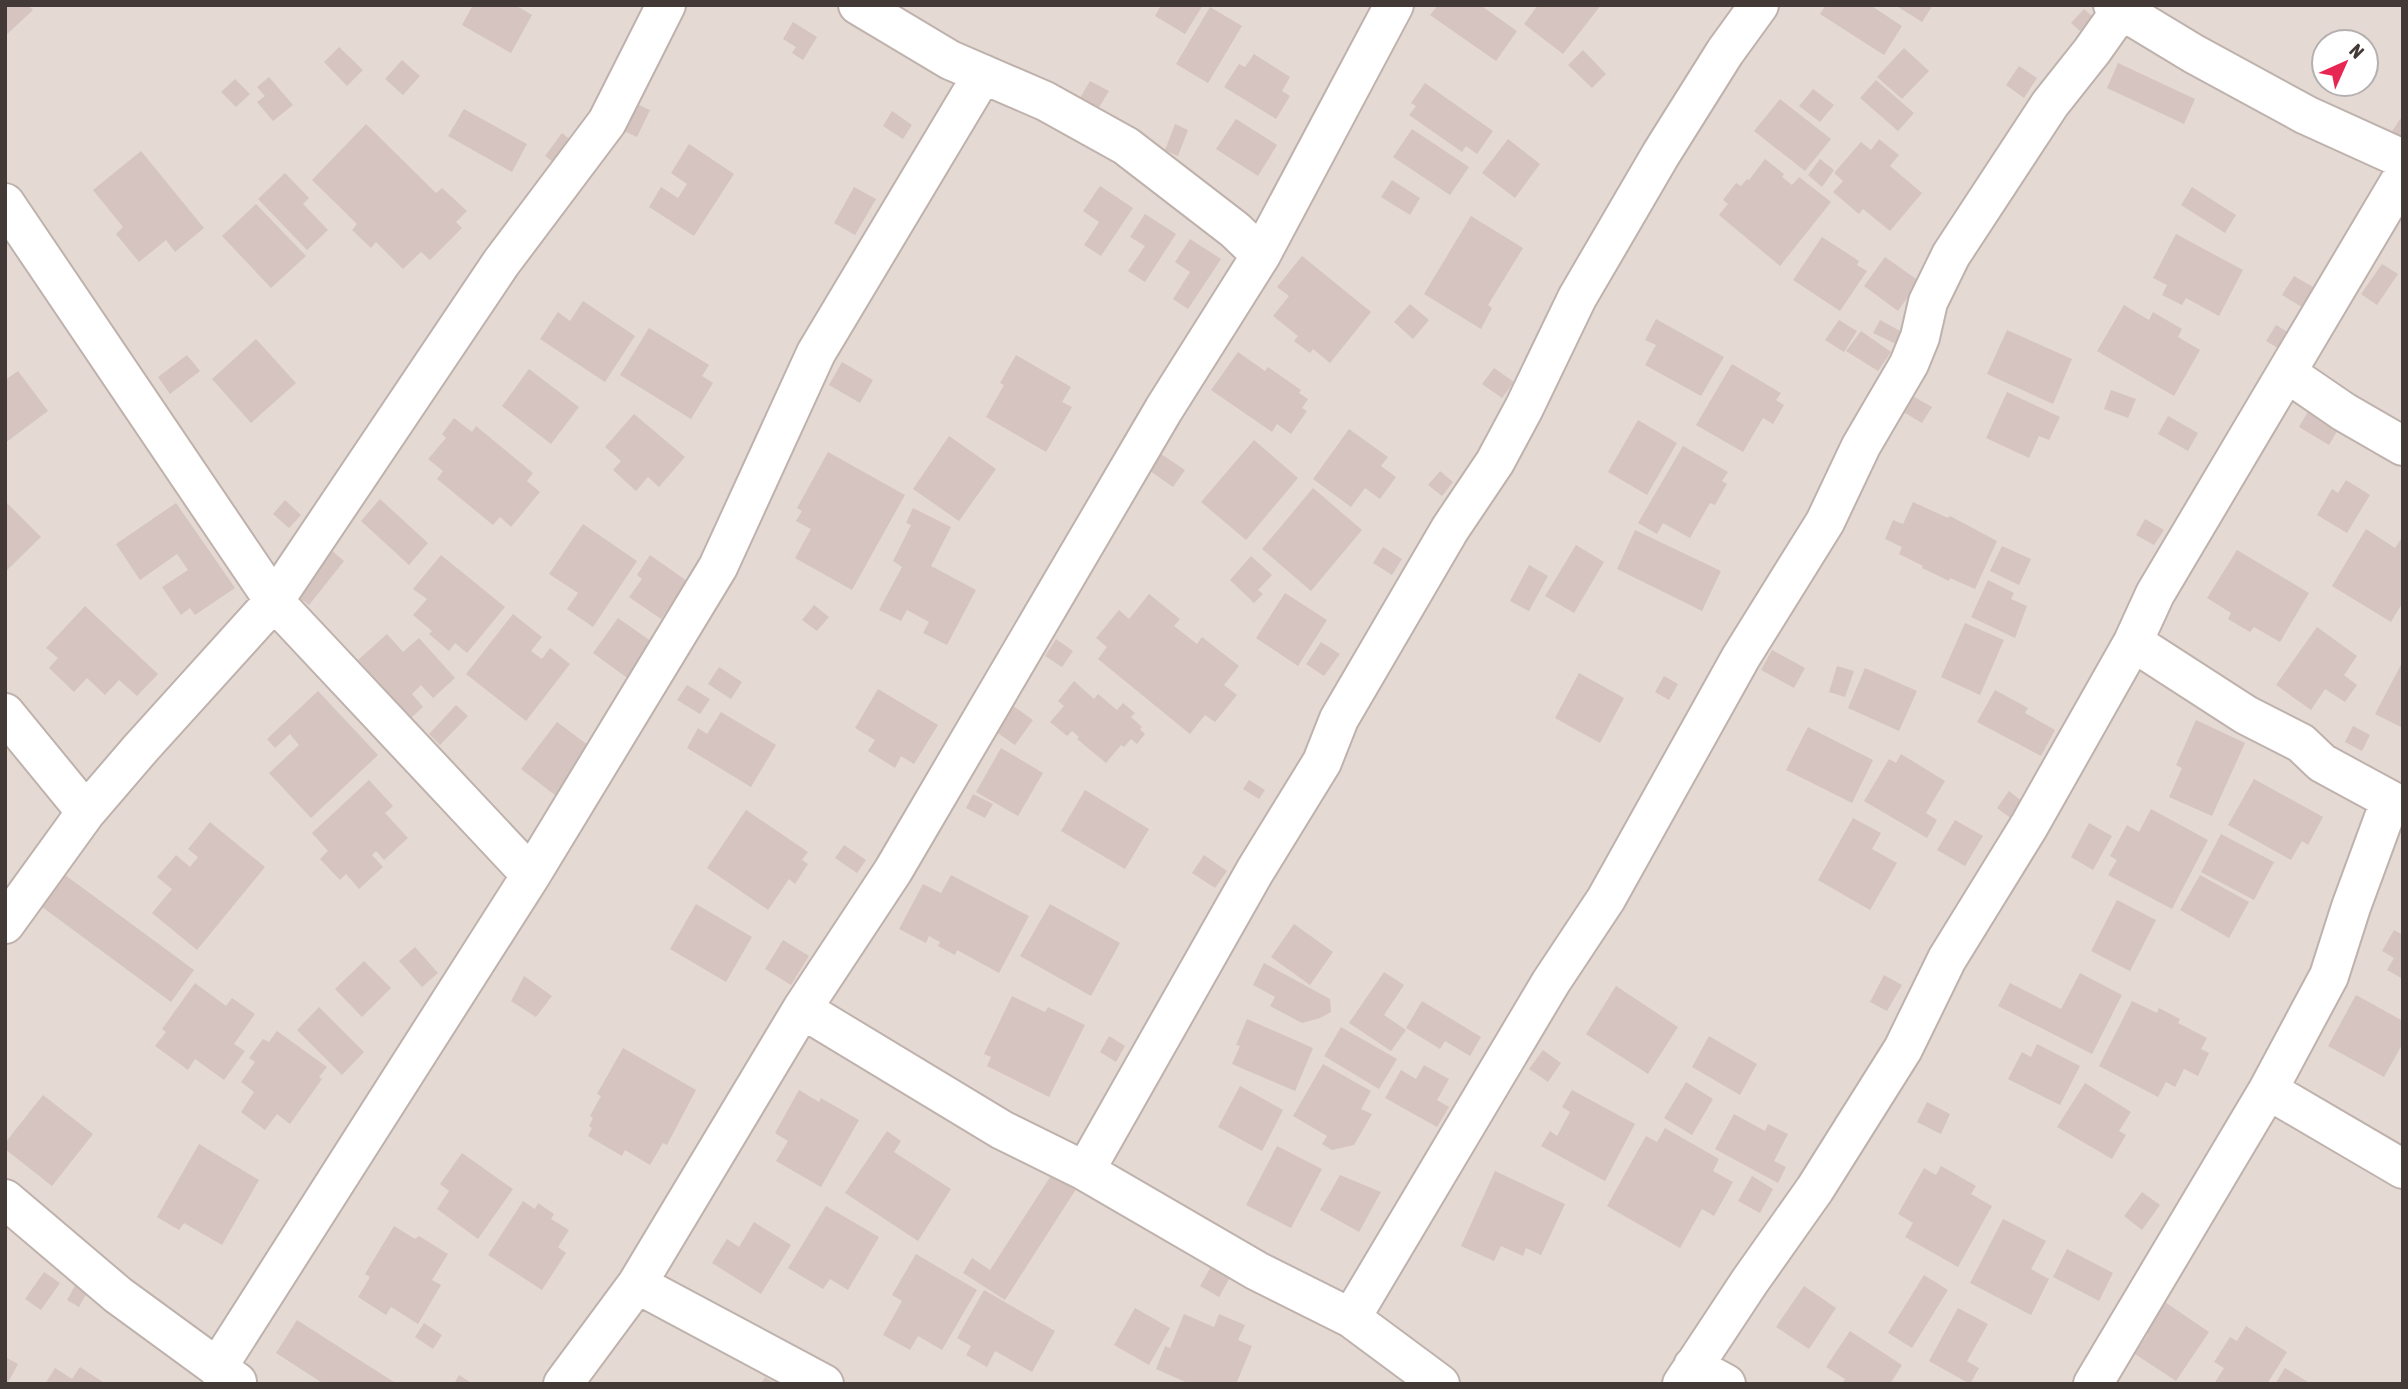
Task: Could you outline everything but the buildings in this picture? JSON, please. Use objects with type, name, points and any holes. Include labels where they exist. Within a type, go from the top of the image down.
[{"type":"street","points":[[5,924],[86,812],[274,601],[500,263],[607,122],[666,5]]},
{"type":"street","points":[[858,5],[950,60],[1045,101],[1126,146],[1235,230],[1261,255]]},
{"type":"street","points":[[563,1384],[637,1284],[802,1009],[893,871],[1164,410],[1261,255],[1394,5]]},
{"type":"street","points":[[1085,1171],[1255,871],[1322,762],[1339,719],[1450,529],[1495,461],[1577,298],[1661,154],[1725,52],[1759,5]]},
{"type":"street","points":[[1351,1318],[1551,982],[1606,899],[1741,657],[1825,522],[1861,446],[1909,364],[1920,337],[1928,302],[1951,256],[2050,104],[2092,51],[2117,8],[2306,115],[2403,159]]},
{"type":"street","points":[[5,1199],[118,1295],[228,1376],[718,567],[816,353],[984,74]]},
{"type":"street","points":[[1701,1378],[1903,1049],[1947,959],[2029,826],[2133,642],[2155,594],[2403,176]]},
{"type":"street","points":[[5,203],[274,601],[531,875]]},
{"type":"street","points":[[2287,373],[2344,412],[2403,446]]},
{"type":"street","points":[[2093,1384],[2268,1090],[2329,976],[2351,907],[2397,804],[2322,763],[2301,743],[2246,715],[2133,642]]},
{"type":"street","points":[[5,713],[86,812]]},
{"type":"street","points":[[802,1009],[1002,1130],[1085,1171],[1257,1271],[1351,1318],[1440,1384]]},
{"type":"street","points":[[2268,1090],[2403,1170]]},
{"type":"street","points":[[637,1284],[824,1384]]},
{"type":"shaded area","points":[[5,5],[2403,5],[2403,1384],[5,1384]]}]
